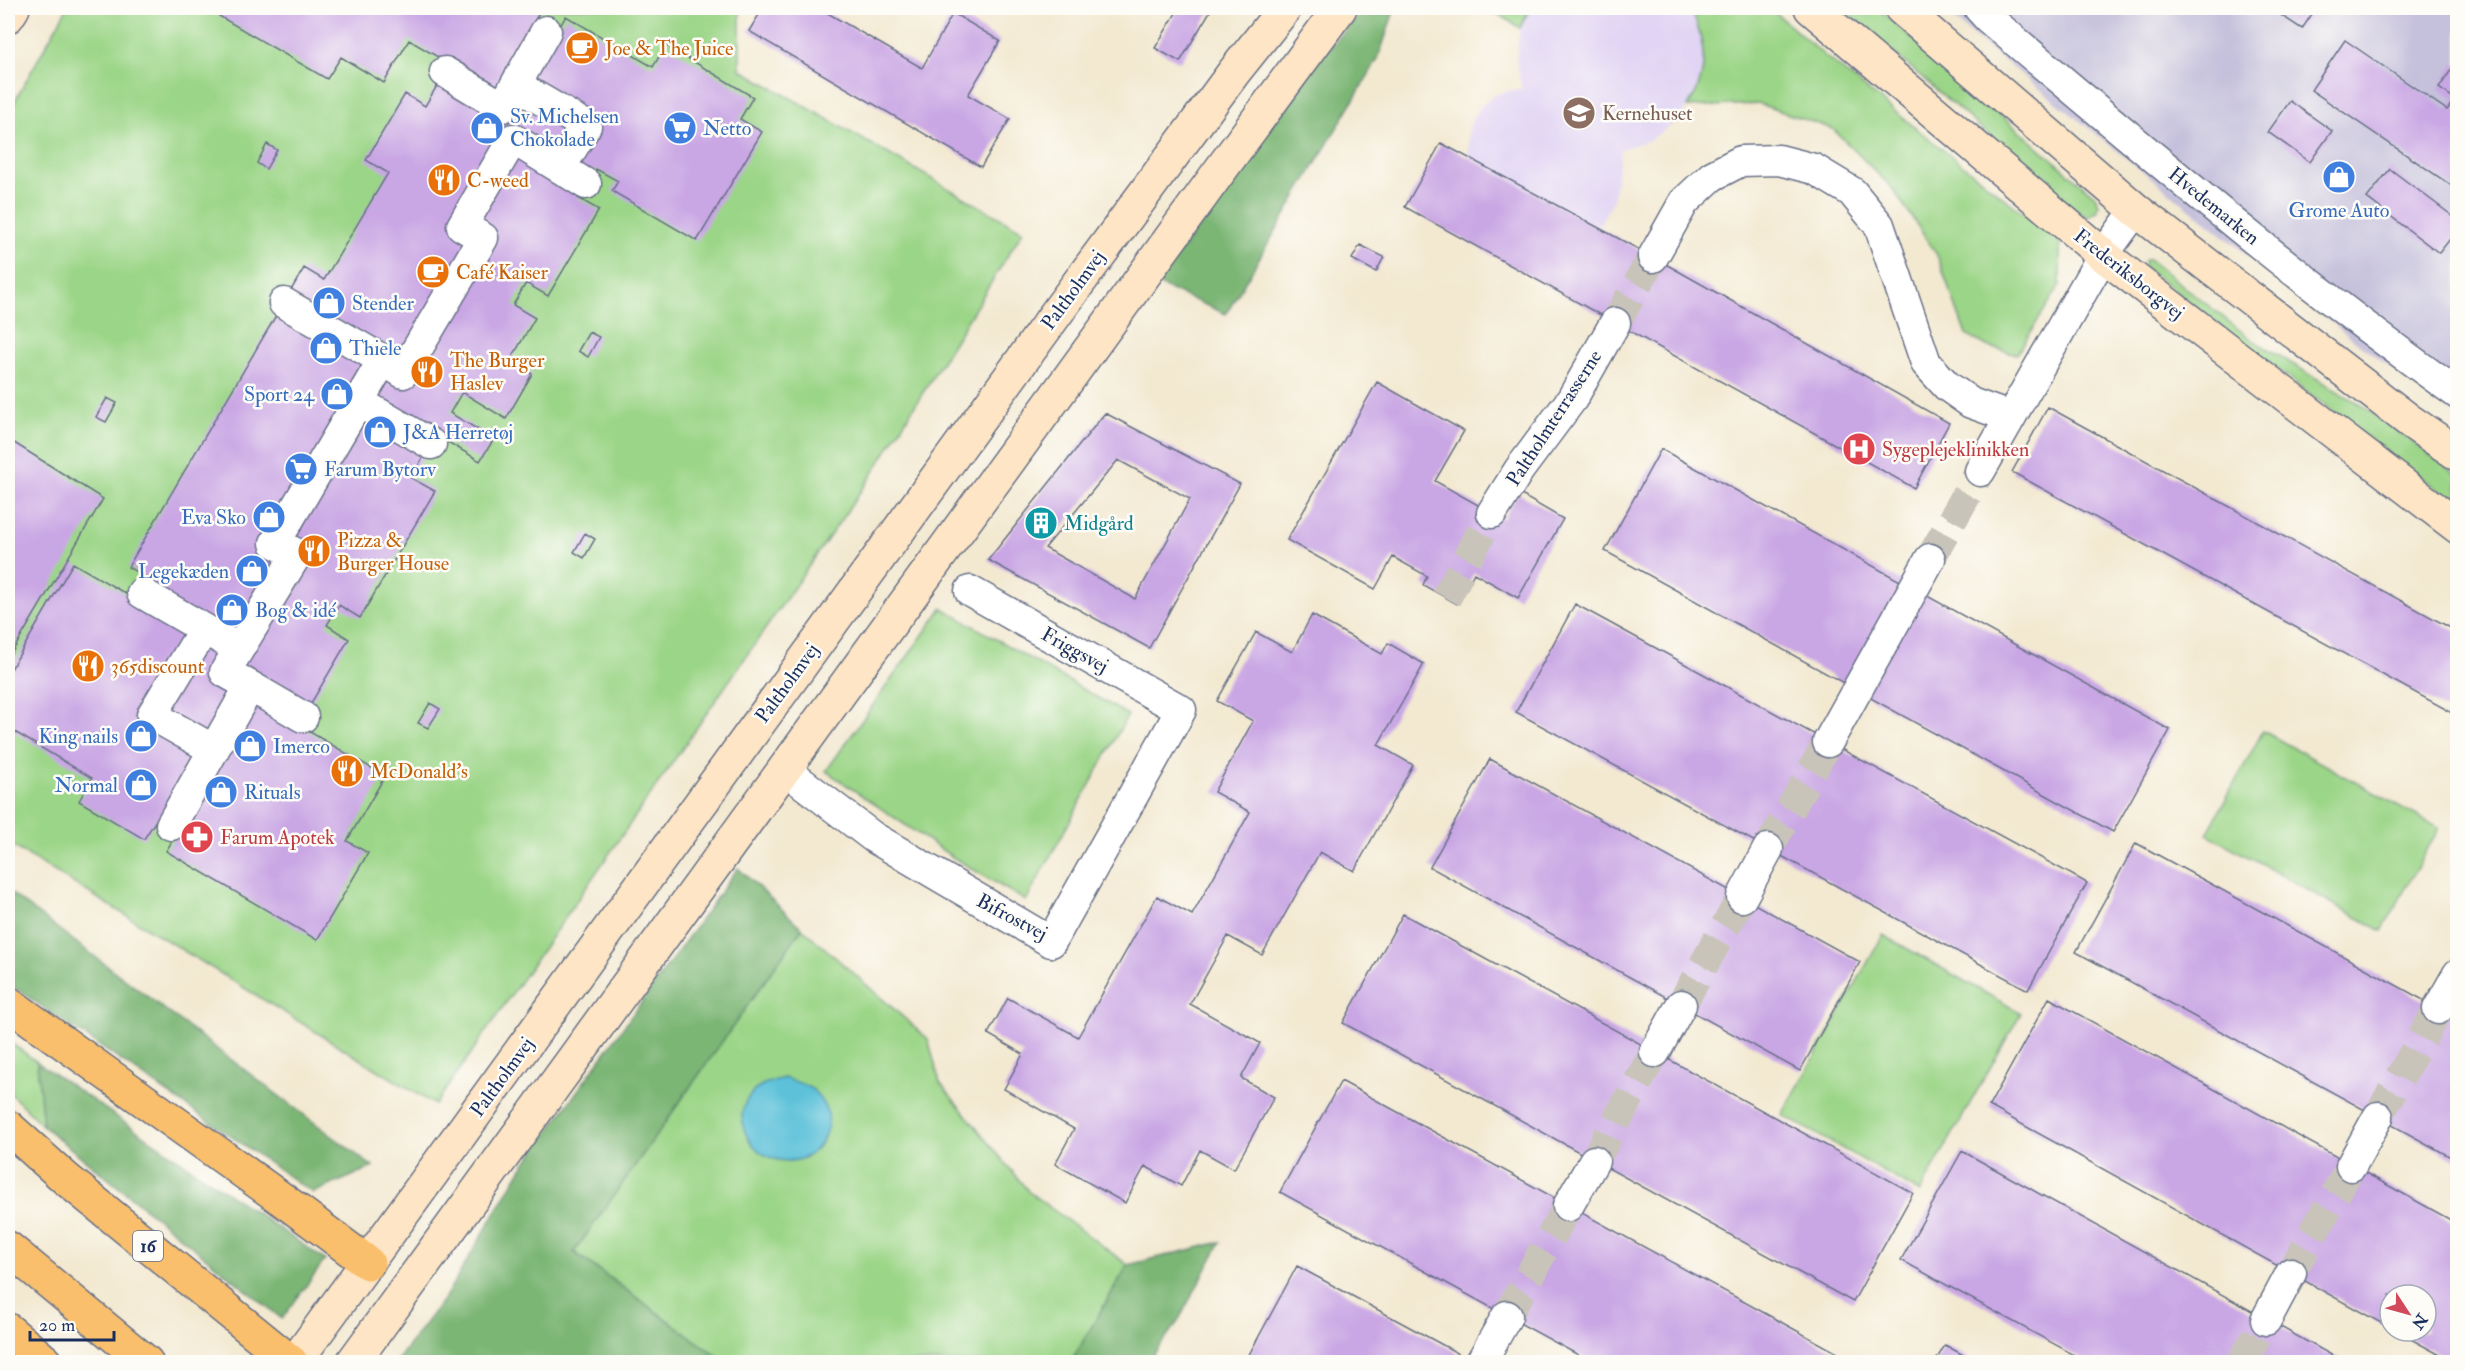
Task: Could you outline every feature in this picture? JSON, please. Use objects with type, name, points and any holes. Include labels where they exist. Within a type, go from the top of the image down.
[{"type":"highway","points":[[8,1003],[290,1204],[368,1263]]},
{"type":"highway","name":"16","points":[[8,1127],[65,1178],[293,1362]]},
{"type":"highway","points":[[8,1248],[146,1362]]},
{"type":"highway","points":[[8,1330],[46,1362]]},
{"type":"street","points":[[8,16],[13,8]]},
{"type":"street","name":"Paltholmvej","points":[[293,1362],[368,1263],[1063,304],[1234,72],[1285,8]]},
{"type":"street","points":[[353,1362],[1340,8]]},
{"type":"street","name":"Frederiksborgvej","points":[[1811,8],[2103,255],[2457,527]]},
{"type":"street","points":[[1902,8],[2136,210],[2411,422],[2457,454]]},
{"type":"street","name":"Hvedemarken","points":[[1979,8],[2207,203],[2403,356],[2457,394]]},
{"type":"street","points":[[171,825],[214,750],[238,669],[297,554],[275,543],[483,238],[462,226],[519,110],[546,31]]},
{"type":"street","points":[[445,72],[519,110],[586,126],[560,168]]},
{"type":"street","points":[[519,110],[560,168],[586,184]]},
{"type":"street","points":[[1653,257],[1684,202],[1712,176],[1741,161],[1779,160],[1814,169],[1852,192],[1879,225],[1926,363],[1947,386],[1971,403],[2010,417]]},
{"type":"street","points":[[1980,471],[2103,255],[2136,210]]},
{"type":"street","points":[[284,303],[393,367]]},
{"type":"street","name":"Paltholmterrasserne","points":[[1492,513],[1519,470],[1572,399],[1615,322]]},
{"type":"street","points":[[369,408],[431,444]]},
{"type":"street","points":[[1828,742],[1930,559]]},
{"type":"street","name":"Friggsvej","points":[[970,591],[1181,710]]},
{"type":"street","points":[[142,593],[197,640],[303,717]]},
{"type":"street","points":[[197,640],[152,715],[214,750]]},
{"type":"street","name":"Bifrostvej","points":[[784,769],[873,837],[1051,942],[1181,710]]},
{"type":"street","points":[[1742,897],[1768,849]]},
{"type":"street","points":[[2438,1009],[2457,974]]},
{"type":"street","points":[[1655,1052],[1681,1005]]},
{"type":"street","points":[[2351,1166],[2378,1117]]},
{"type":"street","points":[[1568,1206],[1594,1161]]},
{"type":"street","points":[[368,1263],[405,1291]]},
{"type":"street","points":[[2266,1320],[2291,1273]]},
{"type":"street","points":[[1481,1362],[1506,1316]]},
{"type":"shaded area","name":"Kernehuset","points":[[1530,8],[1691,8],[1702,36],[1703,67],[1694,97],[1676,122],[1650,140],[1621,149],[1613,201],[1598,227],[1469,157],[1468,134],[1472,119],[1481,106],[1493,96],[1522,89],[1516,59],[1520,28]]},
{"type":"shaded area","points":[[1941,8],[2457,8],[2457,416],[2368,351]]},
{"type":"green space","points":[[67,8],[740,8],[740,69],[1023,231],[870,478],[435,1105],[8,843],[8,113]]},
{"type":"green space","points":[[1365,8],[1395,8],[1378,59],[1226,314],[1157,284],[1310,70]]},
{"type":"green space","points":[[1488,8],[1530,8],[1520,28]]},
{"type":"green space","points":[[1691,8],[1770,8],[1826,57],[2060,242],[2060,285],[2017,354],[1989,347],[1966,335],[1937,255],[1893,189],[1833,129],[1759,104],[1687,107],[1695,95],[1703,70],[1700,34]]},
{"type":"green space","points":[[1842,8],[1877,8],[2095,196],[2099,205],[2097,211],[2087,217],[2073,208]]},
{"type":"green space","points":[[2149,259],[2251,339],[2364,407],[2457,475],[2457,503],[2353,427],[2144,267],[2144,261]]},
{"type":"green space","points":[[942,608],[1128,715],[1026,901],[954,858],[826,771]]},
{"type":"green space","points":[[2263,731],[2439,828],[2382,931],[2207,834]]},
{"type":"green space","points":[[738,868],[802,928],[574,1252],[725,1362],[396,1362],[446,1296],[522,1168]]},
{"type":"green space","points":[[8,891],[373,1167],[313,1193],[8,983]]},
{"type":"green space","points":[[802,928],[928,1039],[940,1083],[1029,1192],[1128,1265],[1071,1362],[725,1362],[574,1252]]},
{"type":"green space","points":[[1883,935],[2021,1013],[1920,1192],[1782,1115]]},
{"type":"green space","points":[[8,1041],[37,1062],[43,1126],[8,1091]]},
{"type":"green space","points":[[37,1062],[325,1260],[282,1319],[43,1126]]},
{"type":"green space","points":[[1221,1242],[1177,1323],[1147,1362],[1071,1362],[1128,1265]]},
{"type":"water","points":[[784,1078],[814,1091],[828,1114],[826,1133],[815,1150],[806,1157],[788,1161],[772,1158],[759,1151],[749,1139],[743,1126],[743,1111],[749,1097],[762,1085]]},
{"type":"building","name":"Farum Bytorv","points":[[224,8],[542,8],[533,23],[554,36],[566,16],[653,67],[666,45],[753,97],[740,119],[762,132],[697,241],[612,191],[618,181],[596,169],[578,198],[599,210],[548,296],[526,283],[513,305],[535,318],[510,361],[532,374],[506,419],[462,392],[450,413],[494,439],[480,461],[436,435],[411,478],[435,491],[360,618],[339,605],[327,625],[349,639],[298,725],[385,776],[347,841],[368,853],[317,940],[166,851],[179,830],[158,817],[144,839],[79,801],[92,778],[8,728],[8,674],[73,563],[138,601],[150,580],[128,567],[304,268],[324,280],[388,173],[366,160],[405,94],[425,106],[450,64],[409,40],[384,83],[341,57],[327,79],[219,16]]},
{"type":"building","points":[[763,8],[819,8],[922,68],[953,13],[1000,41],[968,95],[1010,119],[981,167],[749,31]]},
{"type":"building","points":[[1179,8],[1212,8],[1180,62],[1155,48]]},
{"type":"building","points":[[2270,8],[2316,8],[2302,29]]},
{"type":"building","points":[[2345,40],[2447,110],[2455,99],[2439,88],[2455,64],[2458,66],[2458,190],[2311,90]]},
{"type":"building","points":[[2290,101],[2332,131],[2310,162],[2268,132]]},
{"type":"building","points":[[1441,143],[1653,257],[1949,423],[1914,488],[1405,207]]},
{"type":"building","points":[[267,144],[277,150],[266,169],[257,163]]},
{"type":"building","points":[[2390,169],[2458,220],[2458,229],[2439,253],[2367,198]]},
{"type":"building","points":[[1360,245],[1384,257],[1376,272],[1352,259]]},
{"type":"building","points":[[589,332],[599,337],[588,357],[578,351]]},
{"type":"building","points":[[1377,382],[1464,431],[1435,481],[1503,519],[1518,493],[1563,519],[1518,598],[1474,573],[1457,604],[1423,585],[1427,576],[1393,557],[1375,589],[1287,540]]},
{"type":"building","points":[[107,398],[117,403],[106,422],[96,417]]},
{"type":"building","points":[[2048,407],[2458,632],[2458,716],[2012,472]]},
{"type":"building","name":"Midgård","points":[[1105,413],[1240,484],[1149,648],[988,560]],"holes":[[[1118,460],[1190,499],[1135,599],[1045,548]]]},
{"type":"building","points":[[8,439],[103,499],[8,659]]},
{"type":"building","points":[[1661,449],[2170,730],[2113,832],[1605,551]]},
{"type":"building","points":[[585,533],[595,539],[584,558],[574,552]]},
{"type":"building","points":[[1575,604],[2087,883],[2028,990],[1516,712]]},
{"type":"building","points":[[1312,615],[1382,654],[1388,643],[1424,664],[1378,745],[1413,765],[1354,871],[1320,852],[1262,955],[1228,936],[1190,1004],[1260,1043],[1241,1078],[1274,1097],[1234,1169],[1200,1150],[1181,1186],[1145,1166],[1125,1203],[1055,1164],[1074,1129],[1004,1089],[1023,1054],[988,1034],[1008,998],[1078,1037],[1157,896],[1192,915],[1250,812],[1214,792],[1253,721],[1217,701],[1256,632],[1292,652]]},
{"type":"building","points":[[430,703],[440,709],[428,728],[418,723]]},
{"type":"building","points":[[1490,759],[1860,962],[1800,1071],[1430,867]]},
{"type":"building","points":[[2136,843],[2458,1019],[2458,1161],[2076,952]]},
{"type":"building","points":[[1403,914],[1913,1193],[1853,1302],[1343,1023]]},
{"type":"building","points":[[2049,998],[2458,1224],[2458,1362],[2453,1362],[2418,1343],[2438,1343],[2438,1283],[2378,1283],[2378,1321],[1989,1106]]},
{"type":"building","points":[[1341,1081],[1854,1362],[1591,1362],[1280,1192]]},
{"type":"building","points":[[1962,1151],[2344,1362],[2087,1362],[1901,1260]]},
{"type":"building","points":[[1297,1266],[1474,1362],[1245,1362]]},
{"type":"building","points":[[1945,1345],[1976,1362],[1935,1362]]},
{"type":"tunnel","points":[[1615,323],[1653,257]]},
{"type":"tunnel","points":[[1930,559],[1980,471]]},
{"type":"tunnel","points":[[1446,598],[1492,513]]},
{"type":"tunnel","points":[[1768,849],[1828,742]]},
{"type":"tunnel","points":[[1681,1005],[1742,897]]},
{"type":"tunnel","points":[[2378,1117],[2438,1009]]},
{"type":"tunnel","points":[[1594,1161],[1655,1052]]},
{"type":"tunnel","points":[[2291,1273],[2351,1166]]},
{"type":"tunnel","points":[[1507,1316],[1568,1206]]},
{"type":"tunnel","points":[[2242,1362],[2266,1320]]},
{"type":"place","name":"Joe & The Juice","points":[[582,48]]},
{"type":"place","name":"Kernehuset","points":[[1579,113]]},
{"type":"place","name":"Sv. Michelsen Chokolade","points":[[487,128]]},
{"type":"place","name":"Netto","points":[[680,128]]},
{"type":"place","name":"Grome Auto","points":[[2339,177]]},
{"type":"place","name":"C-weed","points":[[444,180]]},
{"type":"place","name":"Café Kaiser","points":[[433,272]]},
{"type":"place","name":"Stender","points":[[329,303]]},
{"type":"place","name":"Thiele","points":[[326,348]]},
{"type":"place","name":"The Burger Haslev","points":[[427,372]]},
{"type":"place","name":"Sport 24","points":[[337,394]]},
{"type":"place","name":"J&A Herretøj","points":[[380,432]]},
{"type":"place","name":"Sygeplejeklinikken","points":[[1859,449]]},
{"type":"place","name":"Farum Bytorv","points":[[301,469]]},
{"type":"place","name":"Eva Sko","points":[[269,517]]},
{"type":"place","name":"Midgård","points":[[1041,523]]},
{"type":"place","name":"Pizza & Burger House","points":[[314,551]]},
{"type":"place","name":"Legekæden","points":[[252,571]]},
{"type":"place","name":"Bog & idé","points":[[232,610]]},
{"type":"place","name":"365discount","points":[[88,666]]},
{"type":"place","name":"King nails","points":[[141,736]]},
{"type":"place","name":"Imerco","points":[[250,746]]},
{"type":"place","name":"McDonald's","points":[[347,771]]},
{"type":"place","name":"Normal","points":[[141,785]]},
{"type":"place","name":"Rituals","points":[[221,792]]},
{"type":"place","name":"Farum Apotek","points":[[197,837]]}]
